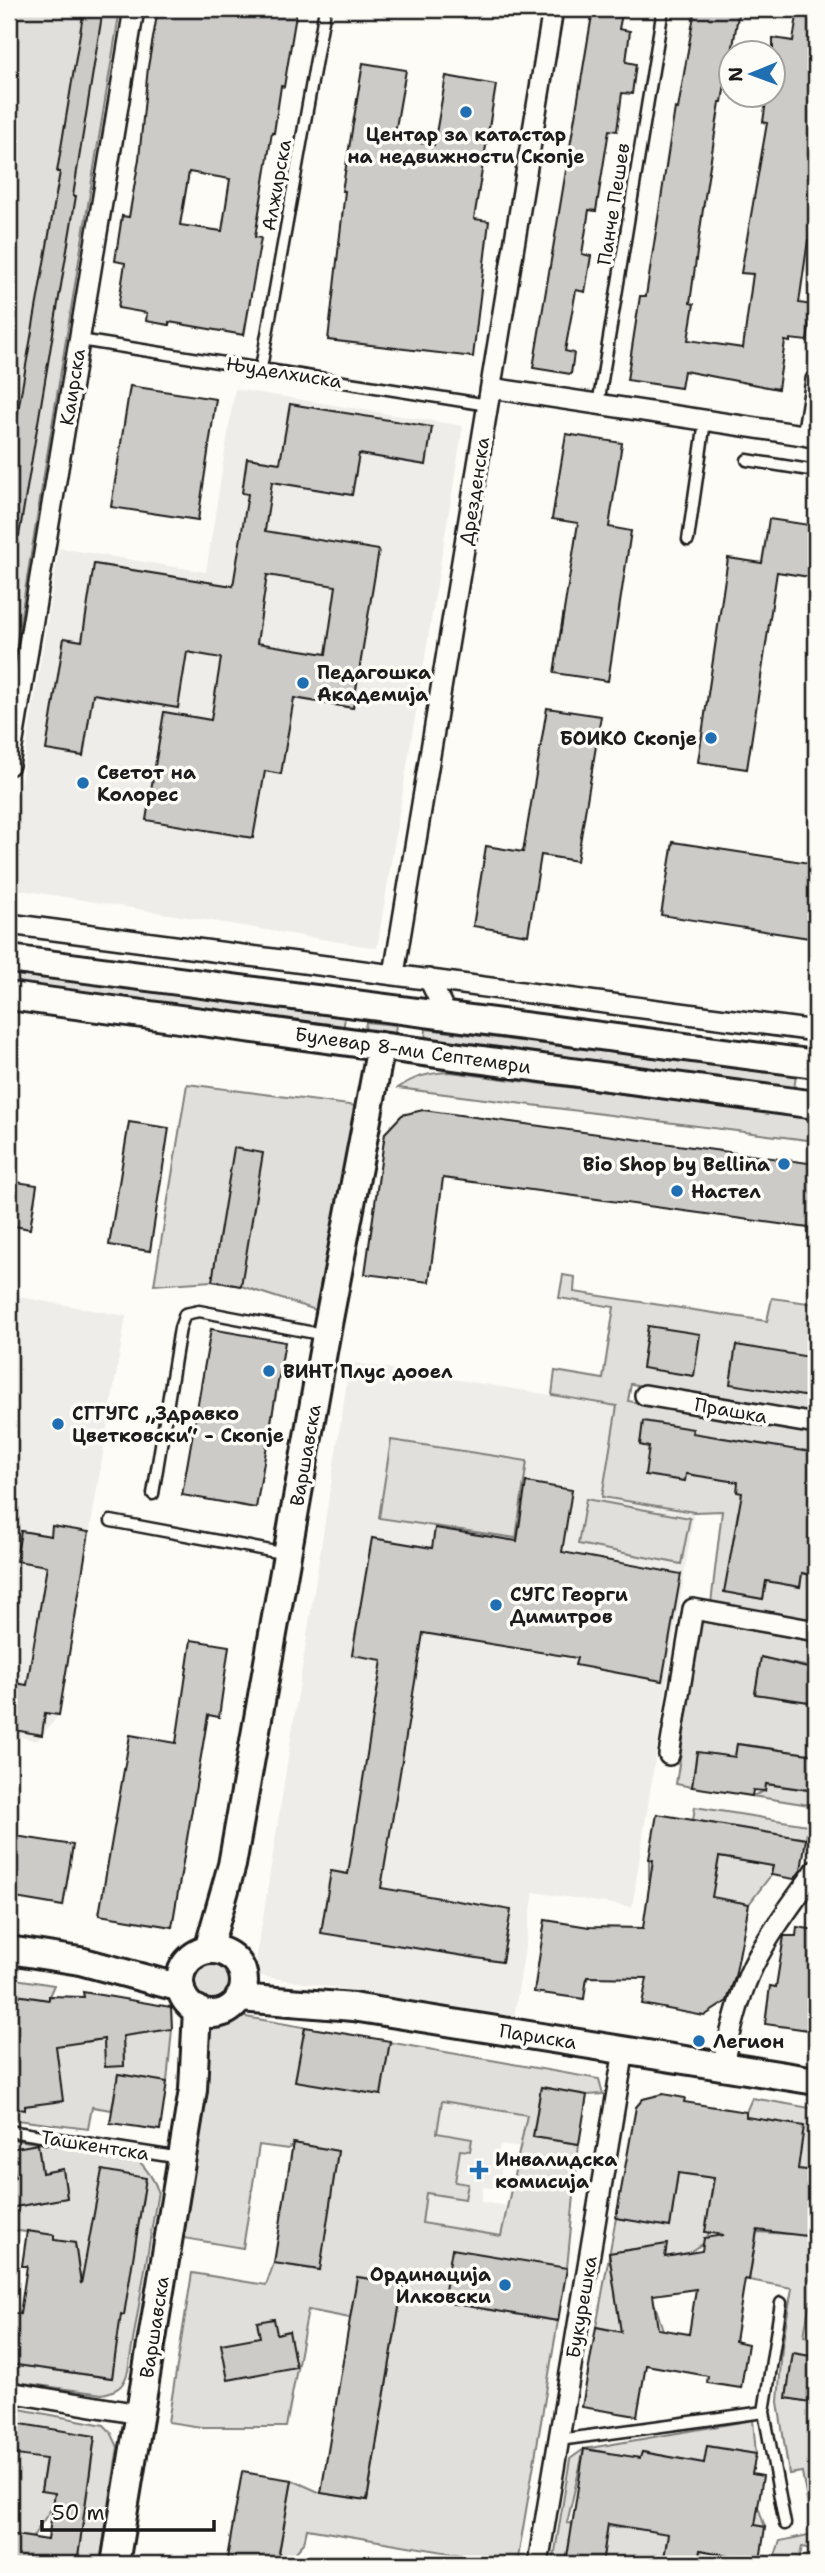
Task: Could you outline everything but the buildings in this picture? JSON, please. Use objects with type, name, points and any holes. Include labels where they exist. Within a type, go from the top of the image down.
[{"type":"street","name":"Каирска","points":[[9,765],[134,9]]},
{"type":"street","name":"Дрезденска","points":[[394,974],[553,9]]},
{"type":"street","points":[[812,436],[816,380]]},
{"type":"street","name":"Њуделхиска","points":[[489,397],[598,405],[812,436]]},
{"type":"street","points":[[9,924],[816,1031]]},
{"type":"street","points":[[191,982],[195,948]]},
{"type":"street","name":"Булевар 8-ми Септември","points":[[9,958],[816,1064]]},
{"type":"street","points":[[429,978],[447,1016]]},
{"type":"street","name":"Булевар 8-ми Септември","points":[[9,996],[816,1105]]},
{"type":"street","name":"Варшавска","points":[[115,2564],[232,1865],[326,1335],[381,1046]]},
{"type":"street","name":"Прашка","points":[[645,1395],[816,1424]]},
{"type":"street","points":[[669,1755],[692,1609],[816,1631]]},
{"type":"street","points":[[722,2066],[738,2006],[753,1967],[778,1924],[816,1870]]},
{"type":"street","name":"Париска","points":[[9,1950],[816,2081]]},
{"type":"street","name":"Букурешка","points":[[538,2564],[624,2050]]},
{"type":"street","points":[[9,2392],[139,2414]]},
{"type":"lane","name":"Алжирска","points":[[261,368],[325,9]]},
{"type":"lane","name":"Панче Пешев","points":[[598,405],[663,9]]},
{"type":"lane","name":"Њуделхиска","points":[[80,340],[261,368],[489,397]]},
{"type":"lane","points":[[688,540],[705,421]]},
{"type":"lane","points":[[747,460],[816,471]]},
{"type":"lane","points":[[153,1494],[180,1328],[185,1314],[199,1311],[326,1335]]},
{"type":"lane","points":[[111,1521],[288,1554]]},
{"type":"lane","name":"Ташкентска","points":[[9,2131],[182,2158]]},
{"type":"lane","points":[[781,2303],[764,2412],[785,2524]]},
{"type":"lane","points":[[559,2440],[764,2412]]},
{"type":"shaded area","points":[[9,9],[120,9],[9,689]]},
{"type":"shaded area","name":"Педагошка Академија","points":[[235,389],[463,426],[377,948],[9,888],[9,855],[59,548],[206,572]]},
{"type":"shaded area","points":[[9,972],[345,1017],[343,1031],[9,986]]},
{"type":"shaded area","points":[[366,1022],[396,1025],[394,1039],[364,1035]]},
{"type":"shaded area","points":[[426,1029],[796,1076],[794,1089],[425,1043]]},
{"type":"shaded area","points":[[450,1072],[816,1119],[816,1141],[398,1088],[422,1076]]},
{"type":"shaded area","points":[[187,1084],[357,1106],[319,1311],[241,1286],[212,1281],[154,1285]]},
{"type":"shaded area","points":[[563,1275],[575,1277],[574,1292],[767,1321],[772,1298],[816,1304],[816,1414],[631,1384],[628,1401],[816,1434],[816,1452],[802,1450],[795,1496],[816,1504],[816,1526],[738,1512],[725,1592],[763,1599],[766,1581],[800,1586],[802,1573],[816,1576],[816,1623],[710,1612],[722,1511],[694,1512],[602,1497],[617,1406],[552,1395],[555,1371],[603,1379],[614,1307],[559,1298]],"holes":[[[644,1421],[685,1480],[649,1447],[640,1445]],[[723,1438],[773,1446],[768,1477],[778,1498],[738,1492],[738,1482],[717,1479]]]},
{"type":"shaded area","name":"СГГУГС „Здравко Цветковски“ - Скопје","points":[[9,1295],[126,1316],[59,1715],[37,1741],[9,1734]]},
{"type":"shaded area","name":"СУГС Георги Димитров","points":[[350,1362],[617,1406],[603,1497],[694,1512],[632,1907],[534,1892],[514,2016],[254,1975]]},
{"type":"shaded area","points":[[391,1440],[527,1461],[516,1538],[379,1518]]},
{"type":"shaded area","points":[[586,1499],[690,1518],[681,1564],[578,1544]]},
{"type":"shaded area","points":[[701,1621],[816,1642],[816,1668],[761,1658],[755,1694],[816,1703],[816,1755],[737,1744],[735,1757],[697,1752],[692,1787],[676,1784]]},
{"type":"shaded area","points":[[766,1784],[816,1791],[816,1806],[752,1796],[765,1791]]},
{"type":"shaded area","points":[[695,1807],[808,1825],[806,1839],[693,1820]]},
{"type":"shaded area","points":[[719,1857],[773,1866],[771,1875],[749,1904],[649,1888],[649,1859],[716,1871]]},
{"type":"shaded area","points":[[214,1955],[233,1962],[240,1981],[233,2000],[214,2007],[195,2000],[188,1981],[195,1962]]},
{"type":"shaded area","points":[[9,1978],[54,1985],[49,1996],[80,2030],[87,2042],[104,2039],[106,2066],[124,2065],[123,2036],[172,2029],[167,2082],[118,2074],[112,2110],[92,2107],[88,2129],[9,2119],[9,2107],[25,2109],[30,2079],[9,2076],[9,2043],[22,2045],[29,1997],[9,1994]]},
{"type":"shaded area","points":[[234,2015],[599,2079],[603,2094],[587,2095],[541,2087],[533,2137],[579,2144],[567,2268],[444,2302],[558,2321],[517,2564],[474,2564],[474,2557],[307,2529],[304,2543],[296,2552],[298,2564],[277,2564],[292,2480],[321,2493],[367,2500],[403,2284],[358,2277],[350,2318],[308,2310],[286,2427],[201,2427],[168,2422],[192,2273],[266,2285],[274,2263],[319,2270],[338,2151],[294,2143],[288,2149],[259,2145],[243,2248],[178,2237],[213,2019]],"holes":[[[442,2101],[527,2115],[501,2236],[422,2223],[426,2193],[465,2199],[468,2184],[455,2182],[460,2150],[470,2151],[472,2139],[437,2133]]]},
{"type":"shaded area","points":[[752,2098],[816,2109],[816,2239],[810,2279],[816,2281],[816,2302],[810,2301],[804,2336],[816,2339],[816,2357],[793,2353],[786,2398],[816,2403],[816,2431],[808,2463],[816,2465],[816,2550],[802,2547],[798,2564],[772,2564],[780,2541],[813,2534],[802,2472],[789,2474],[778,2402],[782,2347],[792,2288],[749,2280],[757,2232],[789,2234],[794,2200],[709,2229],[707,2241],[689,2253],[656,2258],[646,2247],[610,2253],[616,2218],[670,2226],[678,2172],[735,2182],[746,2112]],"holes":[[[767,2120],[804,2126],[797,2169]]]},
{"type":"shaded area","name":"Инвалидска комисија","points":[[441,2101],[527,2115],[521,2148],[500,2145],[498,2156],[504,2157],[498,2189],[483,2187],[481,2202],[507,2206],[502,2236],[422,2223],[426,2193],[465,2199],[455,2182],[461,2150],[436,2134]]},
{"type":"shaded area","points":[[9,2139],[136,2158],[146,2169],[158,2191],[128,2371],[122,2384],[112,2391],[102,2394],[9,2381],[9,2364],[112,2378],[117,2314],[124,2314],[134,2240],[96,2298],[58,2292],[71,2273],[75,2243],[54,2240],[54,2235],[9,2230]],"holes":[[[37,2145],[42,2173],[63,2170],[67,2198],[14,2207],[9,2179],[15,2177]]]},
{"type":"shaded area","points":[[609,2255],[618,2310],[655,2305],[663,2330],[651,2337],[596,2327]]},
{"type":"shaded area","points":[[9,2407],[104,2425],[111,2432],[118,2447],[100,2564],[77,2564],[95,2436],[51,2430],[41,2490],[55,2493],[53,2506],[32,2538],[29,2564],[16,2564],[17,2557],[9,2556],[10,2454],[42,2428],[9,2422]]},
{"type":"shaded area","points":[[753,2420],[756,2454],[708,2446],[699,2496],[758,2507],[765,2527],[731,2521],[760,2564],[698,2564],[602,2564],[605,2544],[570,2539],[566,2564],[553,2564],[570,2459],[584,2449]],"holes":[[[584,2449],[622,2455],[619,2472],[638,2471],[642,2452],[686,2460],[677,2509],[635,2529],[567,2523]],[[670,2525],[704,2531],[698,2564],[664,2558]]]},
{"type":"place","name":"Центар за катастар на недвижности Скопје","points":[[466,112]]},
{"type":"place","name":"Педагошка Академија","points":[[303,683]]},
{"type":"place","name":"БОИКО Скопје","points":[[711,738]]},
{"type":"place","name":"Светот на Колорес","points":[[83,783]]},
{"type":"place","name":"Bio Shop by Bellina","points":[[784,1164]]},
{"type":"place","name":"Настел","points":[[677,1191]]},
{"type":"place","name":"ВИНТ Плус дооел","points":[[269,1371]]},
{"type":"place","name":"СГГУГС „Здравко Цветковски“ - Скопје","points":[[58,1424]]},
{"type":"place","name":"СУГС Георги Димитров","points":[[496,1605]]},
{"type":"place","name":"Легион","points":[[699,2041]]},
{"type":"place","name":"Инвалидска комисија","points":[[479,2170]]},
{"type":"place","name":"Ординација Илковски","points":[[505,2285]]}]
